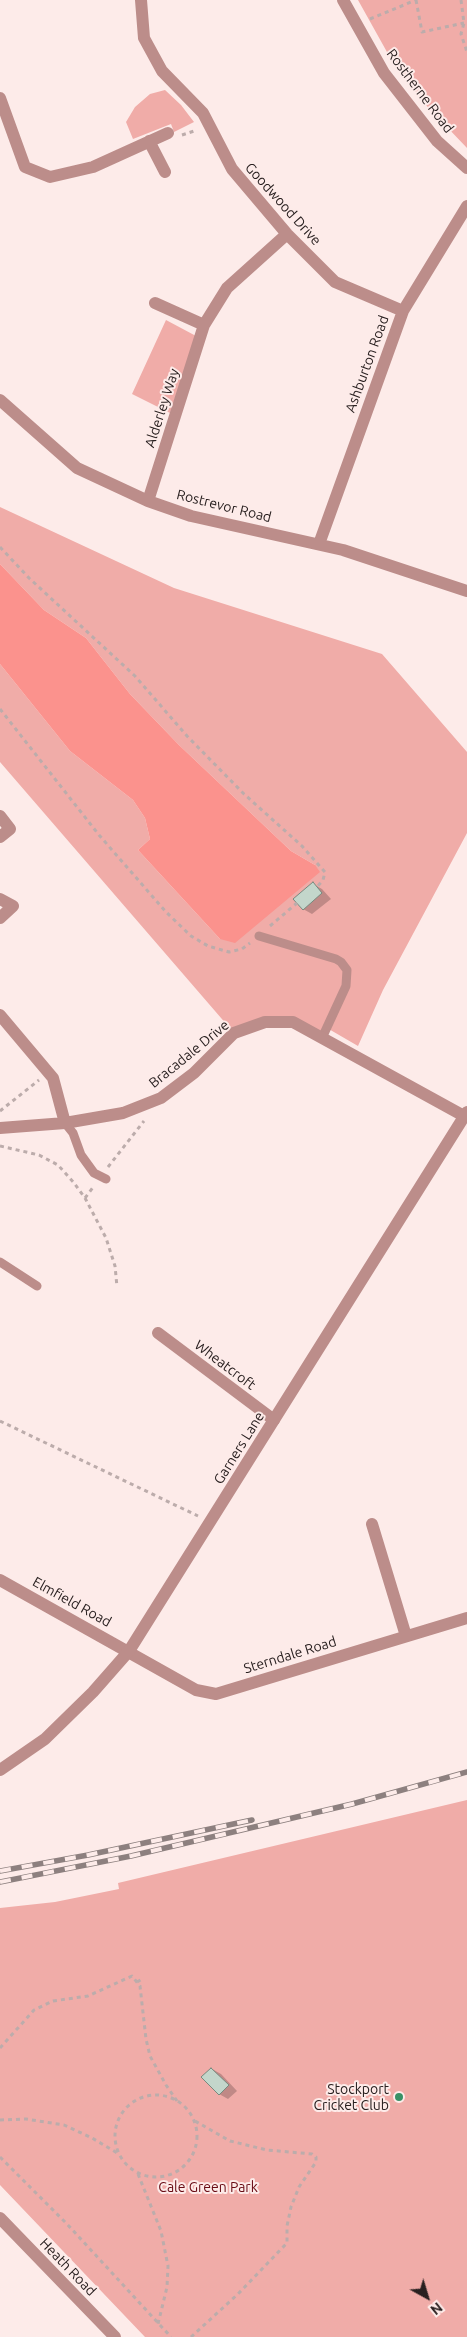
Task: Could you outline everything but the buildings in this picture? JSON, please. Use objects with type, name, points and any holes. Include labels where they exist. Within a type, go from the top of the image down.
[{"type":"street","name":"Goodwood Drive","points":[[141,0],[144,38],[162,71],[203,113],[232,169],[287,234],[335,282],[402,312]]},
{"type":"street","name":"Rostherne Road","points":[[343,0],[384,72],[437,141],[467,168]]},
{"type":"street","points":[[0,98],[24,167],[50,177],[92,168],[168,133]]},
{"type":"street","points":[[149,141],[165,172]]},
{"type":"street","name":"Ashburton Road","points":[[319,544],[402,312],[467,206]]},
{"type":"street","name":"Alderley Way","points":[[148,501],[204,325],[227,288],[287,234]]},
{"type":"street","points":[[155,302],[204,325]]},
{"type":"street","name":"Rostrevor Road","points":[[0,400],[78,468],[148,501],[191,516],[343,550],[467,591]]},
{"type":"street","points":[[0,816],[10,829],[0,837]]},
{"type":"street","points":[[0,899],[13,906],[0,918]]},
{"type":"street","points":[[0,1014],[53,1078],[65,1123]]},
{"type":"street","name":"Bracadale Drive","points":[[0,1128],[65,1123],[123,1113],[161,1098],[194,1073],[234,1033],[265,1022],[293,1022],[466,1114]]},
{"type":"street","name":"Garners Lane","points":[[0,1770],[45,1739],[93,1692],[129,1651],[466,1114]]},
{"type":"street","name":"Wheatcroft","points":[[158,1333],[274,1420]]},
{"type":"street","points":[[372,1524],[406,1636]]},
{"type":"street","name":"Elmfield Road","points":[[0,1580],[129,1651]]},
{"type":"street","name":"Sterndale Road","points":[[129,1651],[196,1690],[216,1694],[467,1618]]},
{"type":"street","name":"Heath Road","points":[[0,2218],[115,2337]]},
{"type":"lane","points":[[259,936],[336,960],[341,962],[346,970],[346,986],[322,1038]]},
{"type":"lane","points":[[65,1123],[72,1133],[81,1155],[94,1173],[104,1178]]},
{"type":"lane","points":[[0,1262],[37,1286]]},
{"type":"path","points":[[356,25],[416,0],[422,32],[464,23]]},
{"type":"path","points":[[460,0],[464,23],[461,34],[467,52]]},
{"type":"path","points":[[168,133],[171,131],[174,138],[209,125]]},
{"type":"path","points":[[0,547],[29,578],[134,676],[244,794],[302,846],[325,872],[323,880],[317,887]]},
{"type":"path","points":[[0,709],[98,834],[166,912],[190,936],[208,946],[229,952],[242,949],[297,903]]},
{"type":"path","points":[[0,1111],[48,1073]]},
{"type":"path","points":[[104,1178],[161,1098]]},
{"type":"path","points":[[0,1146],[40,1155],[58,1165],[74,1183],[85,1198],[106,1238],[115,1266],[117,1287]]},
{"type":"path","points":[[0,1421],[210,1522]]},
{"type":"path","points":[[0,2048],[34,2010],[53,2001],[88,1996],[132,1976],[140,1986],[146,2039],[150,2056],[166,2085],[195,2121],[198,2135],[196,2149],[189,2162],[178,2171],[165,2177],[151,2178],[137,2173],[126,2165],[119,2154],[115,2141],[116,2128],[120,2116],[128,2106],[139,2098],[152,2095],[165,2096],[177,2100]]},
{"type":"path","points":[[137,1982],[142,1978]]},
{"type":"path","points":[[0,2120],[26,2119],[64,2126],[92,2138],[119,2154]]},
{"type":"path","points":[[191,2337],[238,2294],[286,2243],[291,2207],[299,2187],[316,2162],[316,2157],[312,2154],[267,2150],[230,2141],[195,2121]]},
{"type":"path","points":[[0,2157],[67,2224],[171,2337]]},
{"type":"path","points":[[137,2173],[161,2231],[168,2266],[167,2287],[158,2324]]},
{"type":"green space","points":[[358,0],[467,0],[467,148],[424,103],[392,61]]},
{"type":"green space","points":[[165,90],[181,105],[194,122],[174,132],[171,124],[133,139],[126,122],[135,107],[150,94]]},
{"type":"green space","points":[[166,320],[196,336],[170,413],[132,394]]},
{"type":"green space","points":[[0,507],[174,588],[382,654],[467,752],[467,833],[383,990],[358,1046],[327,1028],[322,1038],[293,1022],[234,1033],[0,762],[0,664],[70,751],[133,800],[145,818],[150,839],[138,850],[220,939],[315,865],[291,851],[179,745],[130,694],[86,638],[44,610],[0,564]]},
{"type":"green space","name":"Cale Green Park","points":[[467,1800],[467,2337],[145,2337],[0,2185],[0,1908],[55,1902],[119,1889],[118,1883]]},
{"type":"shaded area","points":[[0,564],[44,610],[86,638],[130,694],[179,745],[291,851],[315,865],[320,872],[235,943],[220,939],[138,850],[150,839],[145,818],[133,800],[70,751],[0,664]]},
{"type":"railway","points":[[0,1882],[131,1856],[352,1804],[467,1772]]},
{"type":"railway","points":[[0,1871],[88,1855],[252,1820]]},
{"type":"place","name":"Stockport Cricket Club","points":[[399,2097]]}]
